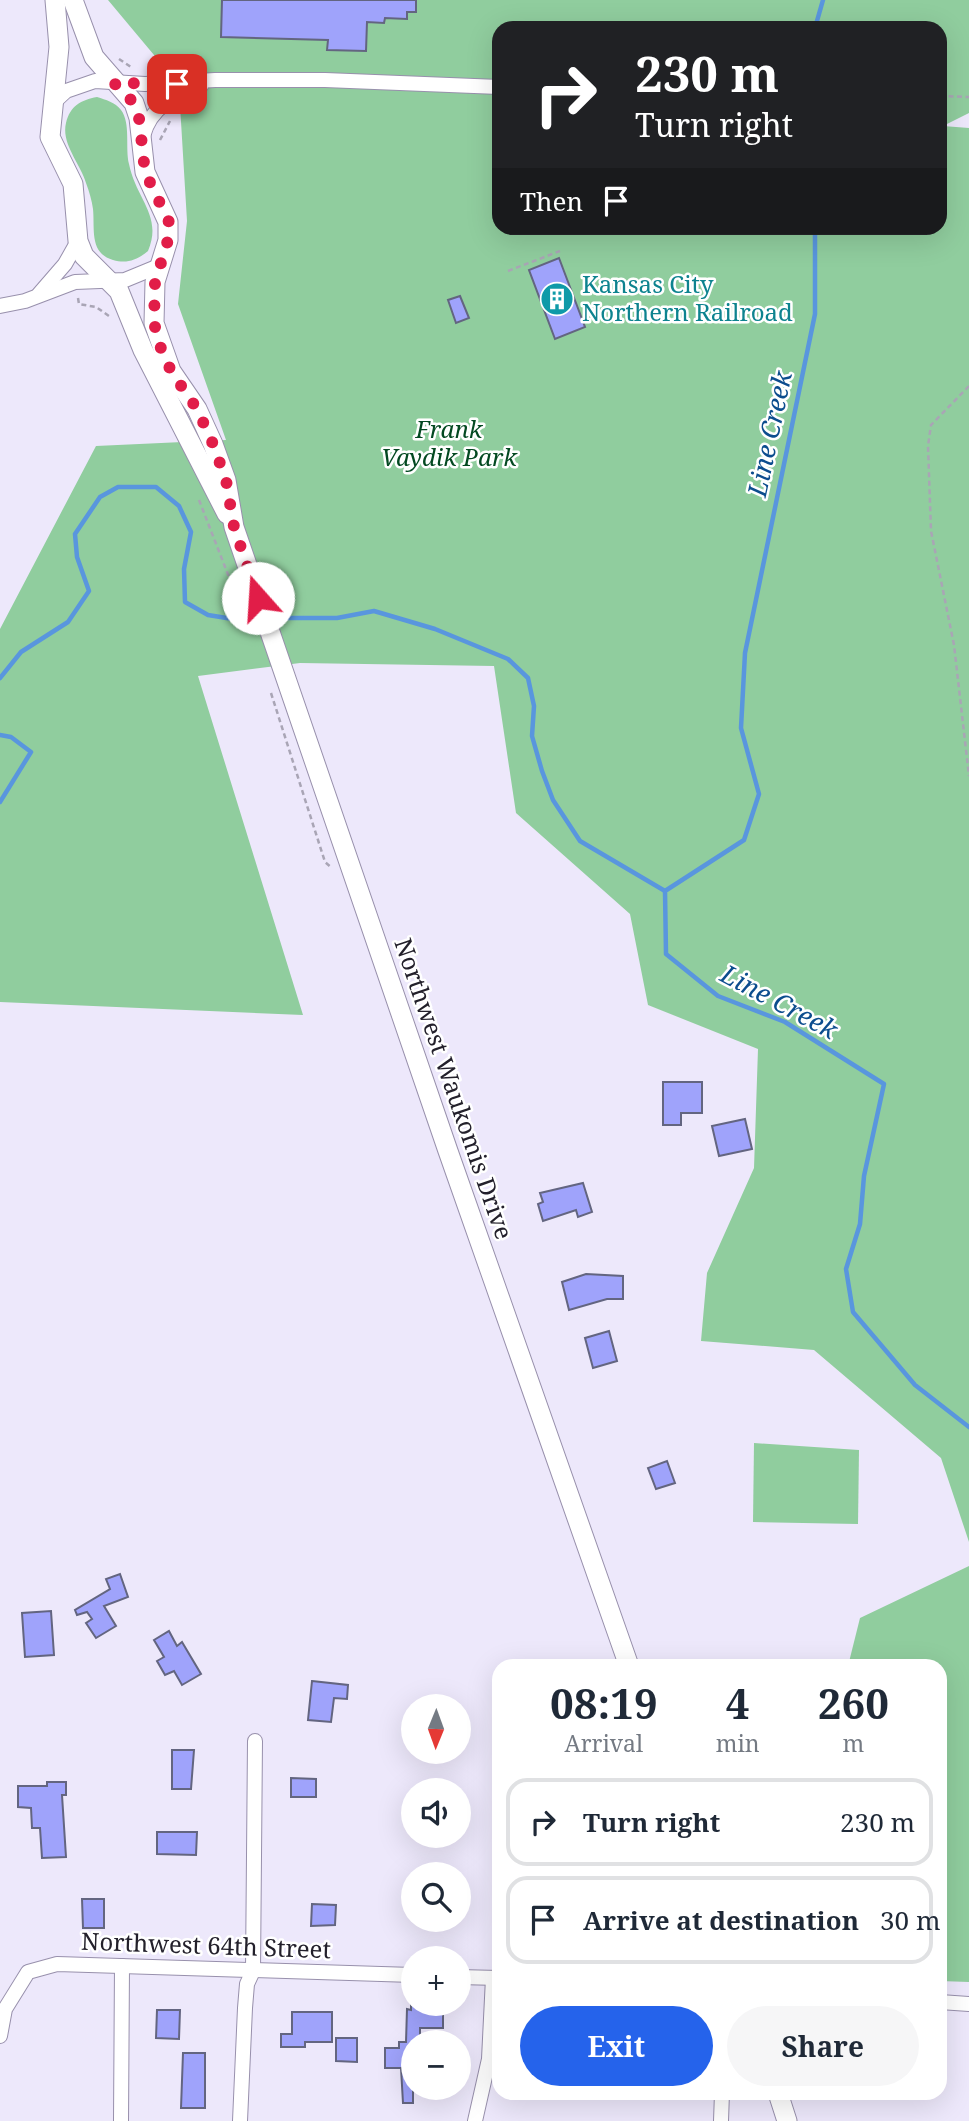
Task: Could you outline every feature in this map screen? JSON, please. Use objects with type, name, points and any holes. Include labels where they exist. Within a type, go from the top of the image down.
[{"type":"main road","name":"Northwest Waukomis Drive","points":[[55,0],[59,47],[50,137],[73,184],[78,241],[84,256],[110,281],[130,311],[143,350],[234,527],[627,1659]]},
{"type":"main road","name":"Northwest Waukomis Drive","points":[[73,0],[94,57],[134,103],[145,172],[169,222],[168,240],[159,266],[154,323],[171,371],[197,409],[213,444],[226,480],[234,527]]},
{"type":"main road","points":[[780,2100],[787,2121]]},
{"type":"street","points":[[141,145],[147,123],[163,104],[215,80]]},
{"type":"street","points":[[52,104],[66,91],[96,81],[325,80],[492,88]]},
{"type":"street","points":[[38,295],[65,264],[78,241]]},
{"type":"street","points":[[0,306],[75,282],[135,277],[159,266]]},
{"type":"street","points":[[240,2121],[247,1984],[253,1971],[255,1741]]},
{"type":"street","name":"Northwest 64th Street","points":[[0,2036],[5,2009],[28,1972],[57,1964],[401,1975]]},
{"type":"street","points":[[121,2121],[122,1966]]},
{"type":"street","points":[[471,1977],[492,1978]]},
{"type":"street","points":[[947,2002],[969,2004]]},
{"type":"street","points":[[475,2121],[489,2059],[492,2024]]},
{"type":"street","points":[[721,2121],[722,2100]]},
{"type":"path","points":[[947,96],[969,97]]},
{"type":"path","points":[[508,271],[559,251]]},
{"type":"path","points":[[969,386],[931,425],[928,446],[931,531],[954,645],[969,776]]},
{"type":"green space","name":"Frank Vaydik Park","points":[[108,0],[969,0],[969,113],[947,124],[947,21],[492,21],[492,235],[947,235],[947,126],[969,128],[969,1542],[941,1458],[814,1350],[701,1341],[707,1273],[754,1168],[758,1049],[648,1005],[630,914],[516,813],[494,666],[300,663],[198,676],[303,1015],[0,1002],[0,629],[96,446],[226,440],[178,304],[187,221],[180,105],[154,55]]},
{"type":"green space","points":[[97,97],[116,105],[124,115],[132,176],[150,217],[152,239],[148,251],[127,261],[105,257],[97,246],[90,196],[66,138],[66,123],[73,108],[81,102]]},
{"type":"green space","points":[[754,1443],[859,1450],[858,1524],[753,1522]]},
{"type":"green space","points":[[969,1566],[969,1982],[947,1981],[947,1659],[850,1659],[860,1618]]},
{"type":"building","points":[[222,0],[416,0],[416,12],[407,12],[407,19],[385,18],[384,23],[367,22],[366,51],[327,50],[328,40],[221,37]]},
{"type":"building","name":"Kansas City Northern Railroad","points":[[559,258],[585,327],[555,339],[529,270]]},
{"type":"building","points":[[460,296],[469,318],[456,323],[448,300]]},
{"type":"building","points":[[663,1082],[702,1082],[702,1113],[681,1113],[681,1125],[663,1125]]},
{"type":"building","points":[[745,1119],[752,1149],[719,1156],[712,1126]]},
{"type":"building","points":[[583,1183],[592,1212],[578,1217],[576,1210],[543,1221],[538,1204],[543,1202],[540,1193]]},
{"type":"building","points":[[586,1274],[623,1276],[623,1299],[607,1299],[569,1310],[562,1282]]},
{"type":"building","points":[[609,1331],[617,1361],[593,1368],[585,1338]]},
{"type":"building","points":[[667,1461],[675,1483],[656,1489],[648,1468]]},
{"type":"building","points":[[120,1574],[128,1597],[104,1606],[116,1626],[96,1638],[86,1623],[92,1619],[87,1612],[77,1615],[75,1610],[110,1589],[106,1579]]},
{"type":"building","points":[[51,1611],[54,1655],[25,1657],[22,1613]]},
{"type":"building","points":[[169,1631],[177,1646],[182,1642],[201,1674],[182,1685],[174,1671],[165,1675],[157,1661],[164,1657],[154,1640]]},
{"type":"building","points":[[312,1681],[348,1685],[347,1699],[334,1698],[331,1722],[308,1720]]},
{"type":"building","points":[[172,1750],[194,1750],[191,1789],[172,1789]]},
{"type":"building","points":[[291,1778],[316,1779],[316,1797],[291,1797]]},
{"type":"building","points":[[47,1782],[66,1782],[66,1795],[62,1795],[66,1857],[42,1858],[40,1828],[32,1828],[31,1808],[18,1807],[18,1786],[47,1786]]},
{"type":"building","points":[[157,1832],[197,1832],[196,1855],[157,1854]]},
{"type":"building","points":[[82,1899],[104,1899],[104,1928],[83,1928]]},
{"type":"building","points":[[312,1904],[336,1905],[335,1925],[311,1926]]},
{"type":"building","points":[[157,2010],[180,2010],[179,2039],[156,2038]]},
{"type":"building","points":[[292,2012],[332,2012],[332,2042],[305,2042],[305,2047],[281,2047],[281,2034],[292,2034]]},
{"type":"building","points":[[407,2016],[443,2016],[443,2028],[406,2030]]},
{"type":"building","points":[[336,2038],[357,2038],[357,2062],[336,2061]]},
{"type":"building","points":[[399,2042],[401,2068],[385,2068],[385,2048],[399,2048]]},
{"type":"building","points":[[183,2053],[205,2053],[205,2108],[181,2108]]},
{"type":"waterway","name":"Line Creek","points":[[817,21],[823,0]]},
{"type":"waterway","name":"Line Creek","points":[[815,235],[815,314],[745,653],[741,728],[759,794],[744,840],[665,891],[666,954],[718,996],[785,1022],[884,1084],[864,1176],[860,1224],[846,1269],[853,1312],[915,1385],[969,1427]]},
{"type":"waterway","points":[[0,678],[21,652],[68,622],[89,591],[77,557],[75,534],[100,497],[118,487],[156,487],[179,506],[191,532],[184,569],[185,602],[208,615],[245,621]]},
{"type":"waterway","points":[[272,618],[337,618],[374,611],[435,629],[508,659],[528,678],[534,706],[532,736],[542,771],[553,800],[580,841],[665,891]]},
{"type":"waterway","points":[[0,735],[11,737],[31,752],[0,802]]},
{"type":"place","name":"Kansas City Northern Railroad","points":[[557,299]]},
{"type":"route","points":[[177,84],[114,83],[134,103],[139,118],[145,172],[169,222],[165,255],[155,282],[154,323],[160,346],[171,371],[197,409],[213,444],[226,480],[234,527],[258,598]]}]
